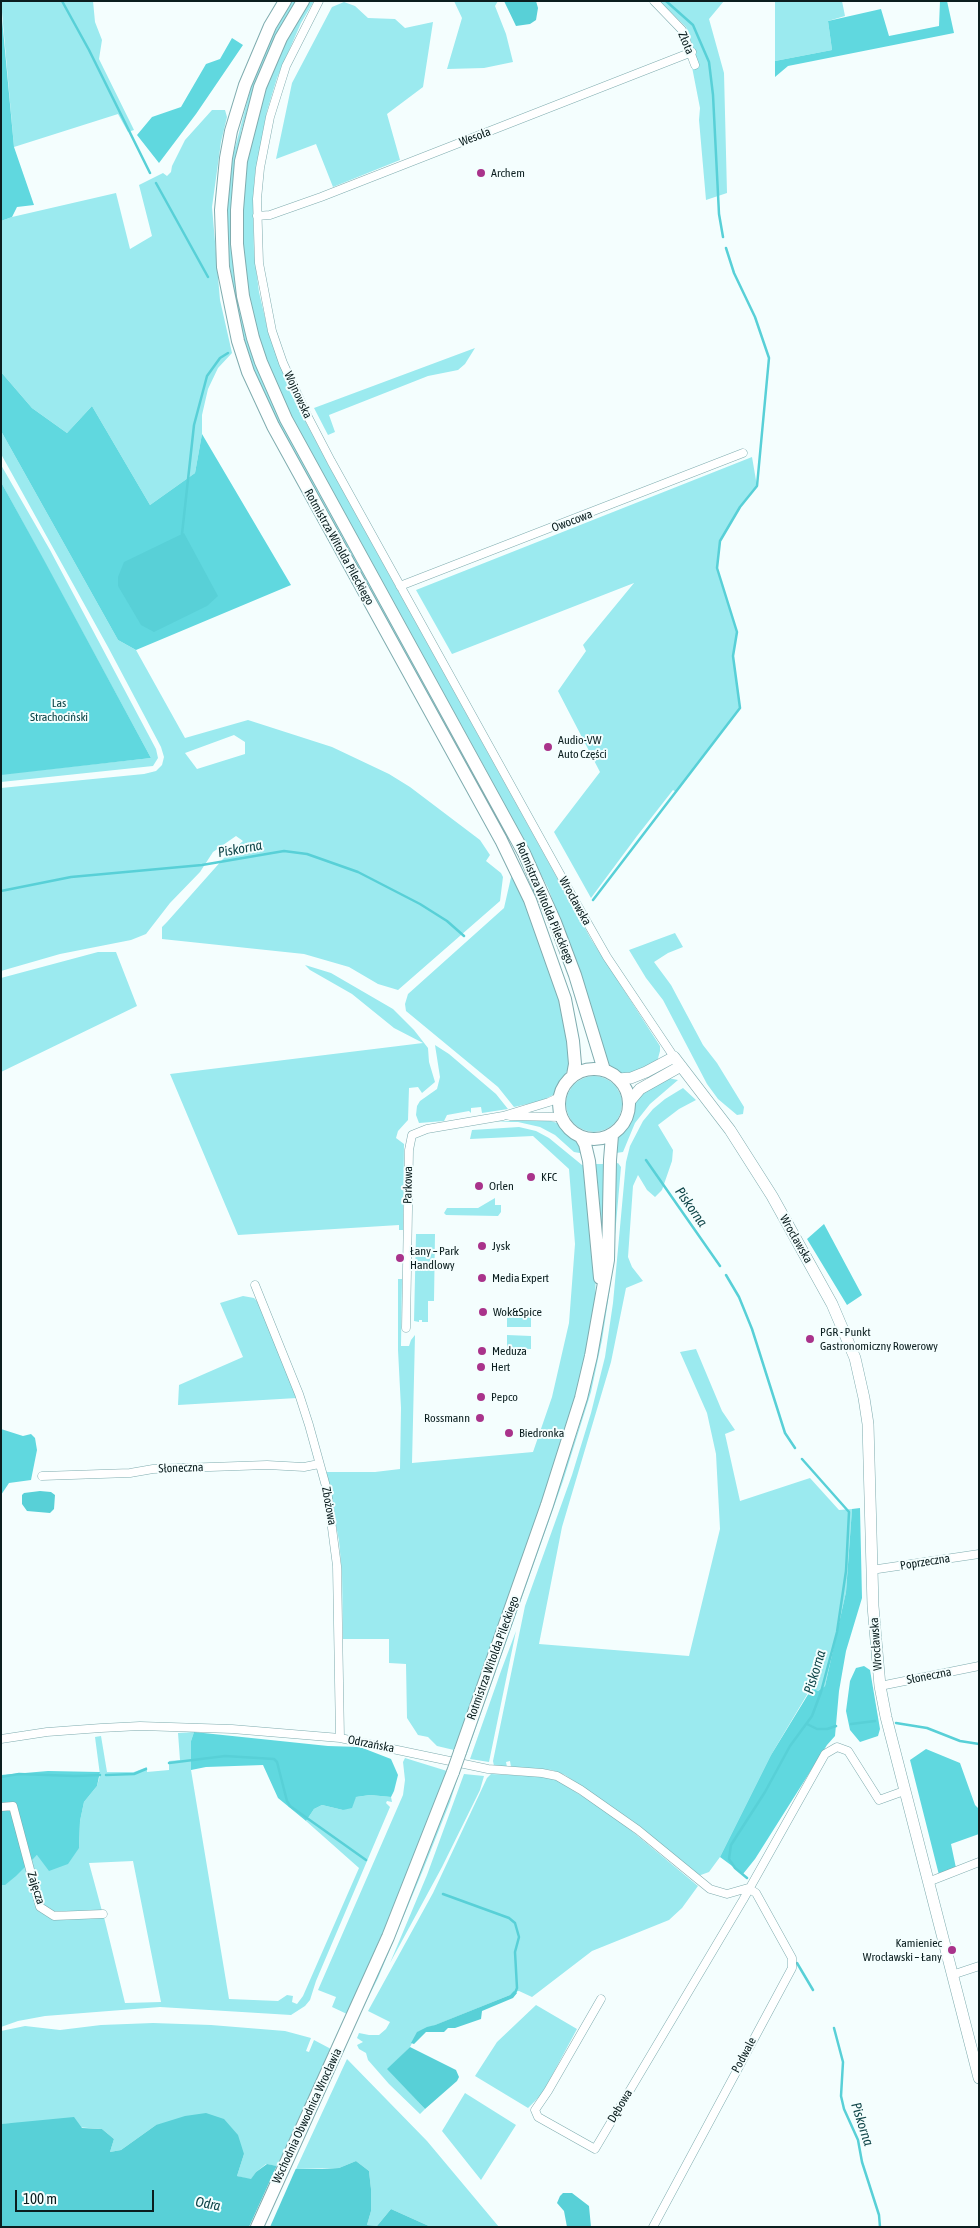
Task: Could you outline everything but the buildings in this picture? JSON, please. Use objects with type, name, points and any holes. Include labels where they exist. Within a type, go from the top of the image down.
[{"type":"main road","name":"Rotmistrza Witolda Pileckiego","points":[[285,1],[270,26],[245,84],[231,131],[226,158],[221,210],[223,267],[238,341],[248,372],[273,426],[470,784],[530,900],[565,999],[573,1042],[574,1075]]},
{"type":"main road","name":"Rotmistrza Witolda Pileckiego","points":[[303,1],[281,38],[266,73],[252,112],[241,161],[236,210],[237,244],[243,296],[253,338],[261,362],[286,419],[524,853],[555,922],[575,975],[604,1070]]},
{"type":"main road","points":[[618,1079],[631,1078],[678,1062]]},
{"type":"main road","points":[[629,1102],[640,1089],[678,1062]]},
{"type":"main road","name":"Wrocławska","points":[[678,1062],[730,1130],[772,1196],[832,1304],[855,1358],[868,1424],[875,1646],[880,1686],[904,1791],[979,2078]]},
{"type":"main road","points":[[588,1069],[604,1070],[618,1079],[626,1090],[629,1102],[625,1121],[612,1135],[596,1140],[581,1137],[568,1129],[561,1117],[559,1108],[560,1097],[565,1084],[574,1075],[588,1069]]},
{"type":"main road","name":"Rotmistrza Witolda Pileckiego","points":[[358,2006],[415,1872],[453,1772],[574,1426],[592,1356],[608,1260],[612,1135]]},
{"type":"main road","name":"Rotmistrza Witolda Pileckiego","points":[[581,1137],[588,1157],[601,1301]]},
{"type":"main road","name":"Wschodnia Obwodnica Wrocławia","points":[[257,2227],[358,2006]]},
{"type":"street","name":"Wojnowska","points":[[319,1],[293,50],[275,97],[260,168],[257,216],[258,244],[263,291],[272,331],[283,363],[306,413],[495,757]]},
{"type":"street","name":"Złota","points":[[654,1],[682,30],[692,52],[695,65]]},
{"type":"street","name":"Wesoła","points":[[257,216],[270,215],[314,200],[692,52]]},
{"type":"street","name":"Owocowa","points":[[400,586],[743,453]]},
{"type":"street","name":"Wrocławska","points":[[495,757],[607,956],[678,1062]]},
{"type":"street","points":[[503,1116],[560,1097]]},
{"type":"street","points":[[503,1116],[561,1117]]},
{"type":"street","name":"Parkowa","points":[[406,1328],[409,1150],[412,1135],[427,1129],[503,1116]]},
{"type":"street","name":"Zbożowa","points":[[255,1285],[309,1424],[327,1490],[337,1566],[340,1738]]},
{"type":"street","name":"Słoneczna","points":[[42,1476],[267,1465],[304,1467],[319,1464]]},
{"type":"street","name":"Poprzeczna","points":[[872,1570],[979,1554]]},
{"type":"street","name":"Słoneczna","points":[[880,1686],[979,1666]]},
{"type":"street","name":"Odrzańska","points":[[1,1739],[47,1732],[140,1726],[232,1728],[340,1738],[488,1769],[542,1773],[557,1776],[638,1830],[703,1884],[720,1893],[727,1894],[748,1888]]},
{"type":"street","points":[[748,1888],[825,1754],[837,1747],[842,1748],[854,1758],[879,1800],[904,1791]]},
{"type":"street","name":"Zajęcza","points":[[1,1807],[12,1806],[40,1907],[54,1916],[103,1914]]},
{"type":"street","points":[[928,1882],[979,1862]]},
{"type":"street","name":"Dębowa","points":[[601,1999],[535,2110],[538,2117],[595,2149],[748,1888]]},
{"type":"street","name":"Podwale","points":[[653,2227],[792,1968],[793,1963],[789,1951],[756,1893],[748,1888]]},
{"type":"street","points":[[952,1975],[979,1966]]},
{"type":"shaded area","points":[[1,1],[93,1],[95,22],[102,40],[99,59],[134,130],[128,132],[118,114],[14,147]]},
{"type":"shaded area","points":[[292,1],[296,1],[254,87],[241,132],[235,167],[231,238],[234,276],[243,324],[260,375],[285,428],[509,836],[507,839],[286,439],[258,381],[244,339],[235,300],[228,253],[227,212],[232,159],[251,87],[271,38]]},
{"type":"shaded area","points":[[310,1],[314,1],[301,23],[277,78],[267,111],[255,174],[253,205],[254,252],[259,292],[269,335],[290,392],[329,466],[591,939],[660,1046],[657,1062],[631,1075],[621,1074],[607,1065],[579,970],[548,888],[486,770],[288,411],[263,352],[250,302],[244,258],[242,226],[244,181],[248,153],[265,89],[285,44]]},
{"type":"shaded area","points":[[454,1],[498,1],[495,6],[506,34],[513,62],[484,68],[447,69],[462,18]]},
{"type":"shaded area","points":[[659,1],[724,1],[709,19],[724,73],[727,193],[706,200],[699,120],[700,108],[692,67],[697,60],[686,27]]},
{"type":"shaded area","points":[[775,1],[842,1],[845,16],[828,21],[832,50],[775,61]]},
{"type":"shaded area","points":[[344,2],[355,6],[368,18],[395,19],[405,28],[433,22],[423,87],[387,114],[400,160],[333,187],[316,144],[276,159],[292,83],[332,7]]},
{"type":"shaded area","points":[[212,110],[225,110],[227,117],[221,142],[212,207],[220,300],[232,353],[218,368],[208,389],[202,415],[202,434],[195,473],[150,505],[92,406],[67,433],[32,408],[1,372],[1,221],[116,193],[130,249],[152,236],[139,185],[163,173],[167,176],[171,172],[185,140]]},
{"type":"shaded area","points":[[475,348],[465,364],[458,370],[428,376],[329,415],[335,432],[328,435],[314,408]]},
{"type":"shaded area","points":[[1,431],[118,640],[136,650],[185,738],[248,720],[332,747],[389,774],[410,787],[480,840],[490,855],[486,861],[501,873],[503,877],[500,901],[398,990],[378,984],[349,967],[304,954],[162,939],[162,927],[223,859],[243,841],[236,836],[213,852],[200,872],[170,903],[146,934],[131,940],[60,954],[1,971],[1,788],[144,774],[156,771],[162,765],[164,757],[161,747],[108,647],[1,454]],"holes":[[[234,735],[245,742],[245,754],[197,769],[185,753]]]},
{"type":"shaded area","points":[[752,457],[757,486],[740,507],[720,541],[717,568],[737,632],[733,656],[740,708],[676,792],[673,790],[591,898],[554,832],[600,772],[558,691],[586,651],[583,645],[634,583],[452,654],[416,590]]},
{"type":"shaded area","points":[[1,465],[50,550],[156,749],[158,758],[153,766],[1,782],[1,775],[3,774],[151,758],[1,482]]},
{"type":"shaded area","points":[[512,873],[547,959],[564,1016],[569,1054],[569,1067],[555,1094],[541,1101],[514,1107],[498,1087],[406,1011],[405,1004],[408,994],[504,908]]},
{"type":"shaded area","points":[[675,933],[683,947],[668,953],[654,962],[671,985],[703,1045],[717,1063],[744,1107],[743,1114],[737,1115],[718,1099],[707,1084],[663,1000],[646,978],[629,950]]},
{"type":"shaded area","points":[[98,952],[116,952],[137,1006],[1,1072],[1,978]]},
{"type":"shaded area","points":[[305,965],[331,973],[393,1009],[414,1030],[428,1048],[429,1062],[435,1082],[422,1093],[418,1087],[409,1088],[408,1120],[398,1131],[396,1138],[404,1144],[403,1230],[399,1230],[399,1225],[238,1235],[170,1074],[423,1043],[394,1028],[352,994],[310,970]]},
{"type":"shaded area","points":[[435,1045],[449,1054],[496,1094],[508,1109],[482,1113],[481,1107],[471,1108],[471,1113],[469,1111],[447,1115],[444,1121],[419,1123],[416,1115],[417,1106],[420,1101],[437,1089],[440,1077]]},
{"type":"shaded area","points":[[594,1076],[605,1078],[614,1084],[620,1093],[622,1104],[620,1115],[614,1124],[605,1130],[594,1132],[583,1130],[574,1124],[568,1115],[566,1104],[568,1093],[574,1084],[583,1078]]},
{"type":"shaded area","points":[[668,1078],[678,1080],[650,1104],[635,1123],[623,1152],[616,1153],[617,1140],[632,1119],[637,1097]]},
{"type":"shaded area","points":[[683,1088],[696,1100],[679,1109],[658,1125],[673,1150],[672,1161],[662,1190],[655,1197],[647,1190],[638,1175],[633,1186],[628,1257],[632,1267],[643,1281],[626,1288],[611,1362],[562,1527],[539,1644],[689,1656],[720,1529],[716,1454],[707,1413],[680,1352],[696,1349],[722,1411],[735,1430],[725,1434],[740,1501],[810,1478],[839,1510],[852,1509],[846,1592],[825,1686],[818,1691],[811,1688],[771,1755],[720,1857],[709,1872],[698,1876],[634,1822],[565,1775],[552,1770],[511,1767],[510,1761],[506,1762],[507,1767],[494,1766],[493,1761],[525,1606],[572,1475],[591,1413],[605,1357],[613,1303],[626,1162],[630,1146],[643,1121],[653,1109]]},
{"type":"shaded area","points":[[545,1119],[557,1123],[566,1134],[577,1141],[585,1154],[574,1152],[555,1135],[540,1127],[518,1122],[494,1122]]},
{"type":"shaded area","points":[[519,1127],[536,1131],[549,1138],[582,1165],[585,1165],[596,1260],[595,1310],[572,1415],[454,1750],[437,1746],[428,1737],[418,1735],[407,1718],[406,1664],[389,1663],[389,1639],[343,1639],[342,1573],[339,1541],[326,1472],[375,1472],[400,1469],[401,1408],[398,1350],[398,1279],[402,1279],[401,1346],[409,1346],[415,1335],[412,1463],[533,1452],[552,1397],[569,1323],[575,1244],[569,1169],[533,1136],[470,1139],[472,1130]]},
{"type":"shaded area","points":[[618,1163],[621,1167],[611,1281],[602,1340],[591,1392],[563,1481],[467,1753],[465,1753],[552,1507],[579,1427],[589,1389],[615,1164]]},
{"type":"shaded area","points":[[592,1164],[604,1164],[604,1257]]},
{"type":"shaded area","points":[[495,1198],[495,1205],[501,1205],[501,1212],[498,1216],[446,1215],[444,1213],[447,1208],[478,1208]]},
{"type":"shaded area","points":[[416,1234],[435,1234],[434,1301],[428,1301],[428,1322],[422,1322],[422,1320],[419,1320],[419,1322],[414,1321]]},
{"type":"shaded area","points":[[243,1296],[254,1298],[260,1304],[297,1398],[178,1405],[179,1385],[243,1357],[220,1303]]},
{"type":"shaded area","points":[[507,1313],[531,1314],[531,1327],[507,1327]]},
{"type":"shaded area","points":[[507,1335],[531,1336],[531,1349],[507,1349]]},
{"type":"shaded area","points":[[516,1631],[489,1762],[470,1759],[501,1671]]},
{"type":"shaded area","points":[[194,1732],[191,1741],[191,1770],[229,1999],[278,2001],[287,1995],[293,1996],[292,2002],[297,2004],[303,1996],[359,1868],[306,1821],[314,1809],[322,1805],[343,1810],[356,1797],[370,1795],[391,1797],[392,1802],[387,1801],[386,1803],[390,1807],[316,1981],[310,2000],[305,2006],[291,2015],[160,2007],[45,2016],[18,2021],[1,2027],[1,1885],[5,1884],[25,1866],[41,1912],[46,1916],[104,1917],[125,2003],[161,2002],[133,1861],[89,1863],[102,1911],[52,1911],[43,1905],[31,1860],[37,1855],[79,1848],[80,1821],[84,1802],[97,1786],[100,1775],[95,1737],[101,1736],[107,1772],[134,1772],[147,1767],[147,1772],[169,1770],[169,1761],[180,1760],[178,1733]]},
{"type":"shaded area","points":[[405,1758],[447,1771],[390,1916],[347,2014],[332,2007],[336,1997],[318,1990],[403,1795],[405,1780],[403,1762]]},
{"type":"shaded area","points":[[457,1773],[459,1774],[450,1802],[423,1870],[378,1978],[363,2008],[421,1870]]},
{"type":"shaded area","points":[[464,1774],[484,1776],[480,1790],[442,1867],[390,1963],[427,1875]]},
{"type":"shaded area","points":[[491,1774],[552,1777],[615,1817],[698,1886],[682,1908],[669,1920],[592,1951],[532,1997],[519,1991],[514,1992],[418,2032],[410,2047],[388,2069],[425,2109],[420,2114],[389,2084],[368,2060],[366,2053],[359,2049],[357,2045],[363,2042],[357,2038],[359,2033],[379,2035],[390,2022],[368,2011],[433,1893],[487,1778]]},
{"type":"shaded area","points":[[536,2005],[577,2029],[542,2094],[528,2108],[475,2076],[497,2042]]},
{"type":"shaded area","points":[[153,2023],[211,2025],[285,2031],[311,2038],[306,2051],[309,2052],[314,2040],[331,2049],[277,2166],[266,2164],[256,2172],[251,2180],[237,2176],[244,2154],[156,2125],[121,2150],[110,2152],[114,2139],[102,2129],[23,2123],[1,2124],[1,2031],[25,2026],[60,2030],[101,2025]]},
{"type":"shaded area","points":[[347,2059],[427,2141],[499,2227],[431,2227],[391,2209],[377,2226],[367,2225],[371,2211],[369,2171],[356,2161],[339,2168],[296,2169]]},
{"type":"shaded area","points":[[465,2093],[516,2125],[481,2180],[442,2131]]},
{"type":"green space","points":[[940,1],[947,1],[954,33],[788,66],[775,77],[775,61],[832,50],[828,21],[881,9],[889,36],[939,26]]},
{"type":"green space","points":[[1,8],[14,147],[34,205],[17,207],[12,217],[1,221]]},
{"type":"green space","points":[[232,38],[243,45],[196,114],[159,163],[137,135],[152,117],[181,107],[206,64],[220,59]]},
{"type":"green space","points":[[1,372],[32,408],[67,433],[92,406],[150,505],[195,473],[202,434],[291,585],[136,650],[118,640],[1,431]]},
{"type":"green space","name":"Las Strachociński","points":[[1,482],[44,560],[151,758],[1,775]]},
{"type":"green space","points":[[824,1224],[862,1295],[847,1305],[807,1239]]},
{"type":"green space","points":[[1,1429],[23,1436],[31,1434],[35,1438],[37,1450],[31,1480],[9,1483],[1,1495]]},
{"type":"green space","points":[[860,1508],[862,1598],[846,1651],[839,1691],[835,1736],[827,1745],[755,1859],[743,1874],[720,1857],[771,1755],[812,1688],[818,1691],[825,1686],[846,1592],[852,1509]]},
{"type":"green space","points":[[864,1666],[870,1670],[880,1729],[878,1736],[860,1742],[850,1730],[846,1711],[850,1681],[856,1668]]},
{"type":"green space","points":[[194,1732],[328,1746],[360,1747],[391,1759],[398,1775],[394,1791],[391,1797],[370,1795],[356,1797],[352,1808],[343,1810],[322,1805],[314,1809],[306,1821],[278,1798],[263,1765],[206,1767],[191,1770],[191,1741]]},
{"type":"green space","points":[[926,1749],[960,1763],[975,1805],[979,1809],[979,1834],[951,1844],[956,1868],[939,1875],[910,1760]]},
{"type":"green space","points":[[48,1771],[100,1772],[97,1786],[84,1802],[80,1821],[79,1848],[68,1864],[49,1871],[37,1855],[16,1876],[5,1885],[1,1885],[1,1775]]},
{"type":"water","points":[[504,1],[536,1],[538,8],[536,20],[530,24],[516,26]]},
{"type":"water","points":[[184,533],[218,596],[207,606],[154,632],[141,625],[118,586],[118,577],[124,562]]},
{"type":"water","points":[[51,1492],[55,1495],[54,1509],[50,1513],[27,1511],[22,1504],[22,1495],[24,1493]]},
{"type":"water","points":[[514,1991],[517,1993],[513,1998],[482,2011],[481,2019],[455,2028],[448,2028],[444,2032],[426,2032],[414,2044],[411,2043],[417,2032],[510,1995]]},
{"type":"water","points":[[410,2047],[456,2070],[459,2077],[457,2081],[425,2109],[387,2069]]},
{"type":"water","name":"Odra","points":[[206,2113],[224,2119],[238,2135],[244,2154],[237,2176],[251,2179],[256,2172],[267,2164],[292,2169],[322,2169],[339,2168],[356,2161],[369,2171],[371,2211],[367,2225],[377,2226],[391,2209],[431,2227],[1,2227],[1,2124],[74,2117],[82,2128],[102,2129],[114,2139],[110,2152],[121,2150],[156,2125],[185,2116]]},
{"type":"water","points":[[563,2193],[572,2193],[589,2206],[591,2227],[567,2227],[564,2211],[557,2203]]},
{"type":"pier","points":[[278,2163],[297,2166],[270,2227],[249,2227]]},
{"type":"waterway","points":[[62,1],[89,50],[150,173]]},
{"type":"waterway","points":[[666,1],[693,25],[709,62],[713,95],[719,214],[723,237]]},
{"type":"waterway","points":[[156,183],[208,277]]},
{"type":"waterway","points":[[593,900],[740,708],[733,656],[737,632],[717,568],[720,541],[740,507],[757,486],[769,358],[755,317],[734,273],[726,248]]},
{"type":"waterway","points":[[182,534],[194,425],[207,376],[220,358],[228,353]]},
{"type":"waterway","name":"Piskorna","points":[[1,891],[71,877],[202,865],[284,851],[307,854],[358,872],[420,904],[447,921],[464,936]]},
{"type":"waterway","name":"Piskorna","points":[[646,1160],[720,1266]]},
{"type":"waterway","name":"Piskorna","points":[[726,1275],[739,1297],[752,1329],[785,1433],[795,1448]]},
{"type":"waterway","name":"Piskorna","points":[[747,1878],[735,1868],[729,1859],[731,1845],[765,1792],[790,1746],[812,1716],[821,1692],[837,1632],[846,1571],[849,1512],[802,1459]]},
{"type":"waterway","points":[[851,1724],[875,1721]]},
{"type":"waterway","points":[[896,1723],[927,1728],[960,1741],[979,1744]]},
{"type":"waterway","points":[[807,1724],[817,1729],[827,1729],[836,1726]]},
{"type":"waterway","points":[[169,1763],[225,1756],[274,1759],[277,1762],[290,1806],[366,1860]]},
{"type":"waterway","points":[[106,1775],[134,1774],[146,1769]]},
{"type":"waterway","points":[[1,1777],[19,1774],[100,1775]]},
{"type":"waterway","points":[[443,1894],[509,1918],[515,1923],[519,1937],[515,1952],[517,1988],[515,1993]]},
{"type":"waterway","name":"Piskorna","points":[[797,1963],[813,1990]]},
{"type":"waterway","name":"Piskorna","points":[[834,2028],[843,2062],[841,2096],[844,2109],[858,2140],[862,2162],[879,2215],[880,2227]]},
{"type":"place","name":"Archem","points":[[481,173]]},
{"type":"place","name":"Audio-VW Auto Części","points":[[548,747]]},
{"type":"place","name":"KFC","points":[[531,1177]]},
{"type":"place","name":"Orlen","points":[[479,1186]]},
{"type":"place","name":"Jysk","points":[[482,1246]]},
{"type":"place","name":"Łany – Park Handlowy","points":[[400,1258]]},
{"type":"place","name":"Media Expert","points":[[482,1278]]},
{"type":"place","name":"Wok&Spice","points":[[483,1312]]},
{"type":"place","name":"PGR - Punkt Gastronomiczny Rowerowy","points":[[810,1339]]},
{"type":"place","name":"Meduza","points":[[482,1351]]},
{"type":"place","name":"Hert","points":[[481,1367]]},
{"type":"place","name":"Pepco","points":[[481,1397]]},
{"type":"place","name":"Rossmann","points":[[480,1418]]},
{"type":"place","name":"Biedronka","points":[[509,1433]]},
{"type":"place","name":"Kamieniec Wrocławski – Łany","points":[[952,1950]]}]
